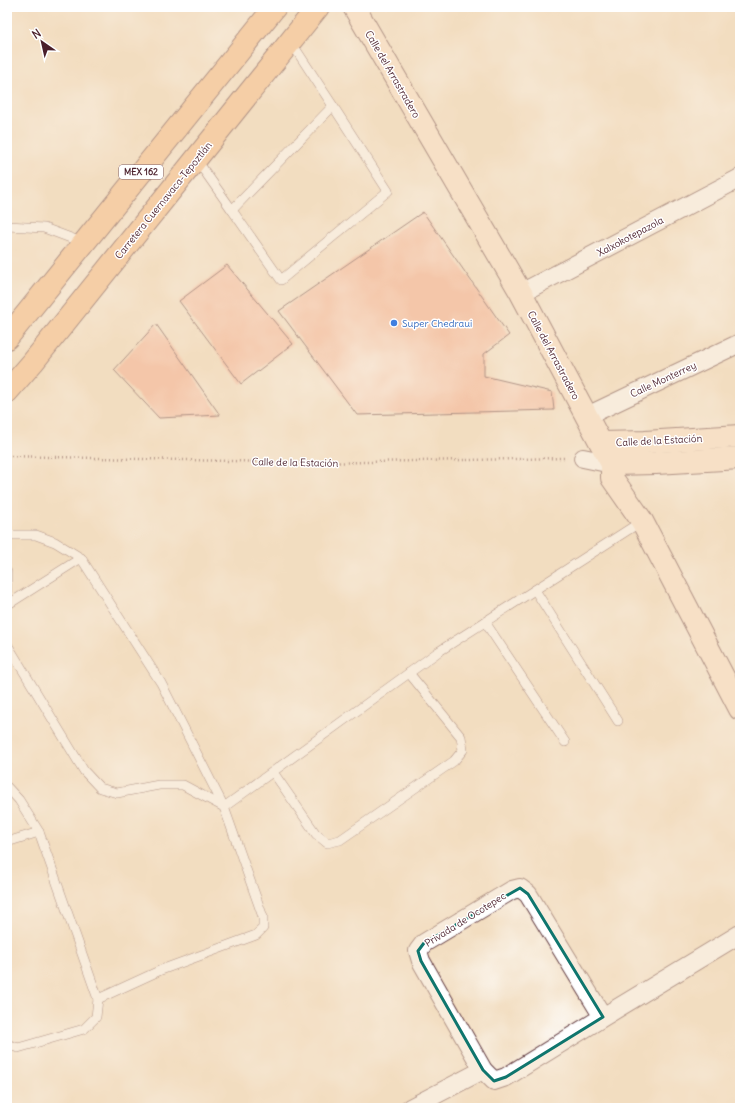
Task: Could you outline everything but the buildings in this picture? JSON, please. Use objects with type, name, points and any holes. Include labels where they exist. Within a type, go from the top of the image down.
[{"type":"main road","name":"MEX 162","points":[[7,338],[275,7]]},
{"type":"main road","name":"Carretera Cuernavaca-Tepoztlán","points":[[7,392],[38,356],[318,7]]},
{"type":"street","name":"Calle del Arrastradero","points":[[354,7],[521,294],[612,464],[612,478],[642,521],[740,709]]},
{"type":"street","name":"Xalxokotepazola","points":[[521,294],[740,178]]},
{"type":"street","name":"Calle Monterrey","points":[[587,416],[740,343]]},
{"type":"street","name":"Calle de la Estación","points":[[601,443],[645,442],[740,436]]},
{"type":"street","points":[[583,458],[601,443]]},
{"type":"street","points":[[583,458],[612,464],[740,458]]},
{"type":"street","name":"Privada de Ocotepec","points":[[603,1017],[528,894],[520,888],[512,890],[424,943],[418,951],[421,961],[483,1070],[494,1081],[506,1078],[740,934]]},
{"type":"street","points":[[410,1108],[483,1070]]},
{"type":"lane","points":[[196,159],[280,280],[388,191],[290,41]]},
{"type":"lane","points":[[232,210],[333,106]]},
{"type":"lane","points":[[7,226],[44,228],[84,243]]},
{"type":"lane","points":[[224,807],[438,652],[642,521]]},
{"type":"lane","points":[[7,535],[36,535],[55,542],[81,558],[161,684],[224,807],[263,917],[263,928],[256,935],[161,970],[98,999]]},
{"type":"lane","points":[[7,605],[81,558]]},
{"type":"lane","points":[[7,572],[7,596]]},
{"type":"lane","points":[[535,590],[618,721]]},
{"type":"lane","points":[[485,622],[565,742]]},
{"type":"lane","points":[[7,644],[84,771],[100,788],[117,793],[159,785],[183,786],[224,807]]},
{"type":"lane","points":[[273,772],[316,834],[327,843],[340,840],[454,761],[463,750],[461,737],[409,673]]},
{"type":"lane","points":[[7,787],[19,800],[39,832],[98,999],[96,1016],[84,1029],[18,1048],[7,1044]]},
{"type":"lane","points":[[7,842],[39,832]]},
{"type":"path","name":"Calle de la Estación","points":[[7,456],[319,463],[583,458]]},
{"type":"highlighted area","points":[[520,888],[528,894],[603,1017],[506,1077],[494,1081],[483,1070],[421,961],[418,951],[424,943]]},
{"type":"place","name":"Super Chedraui","points":[[394,323]]}]
